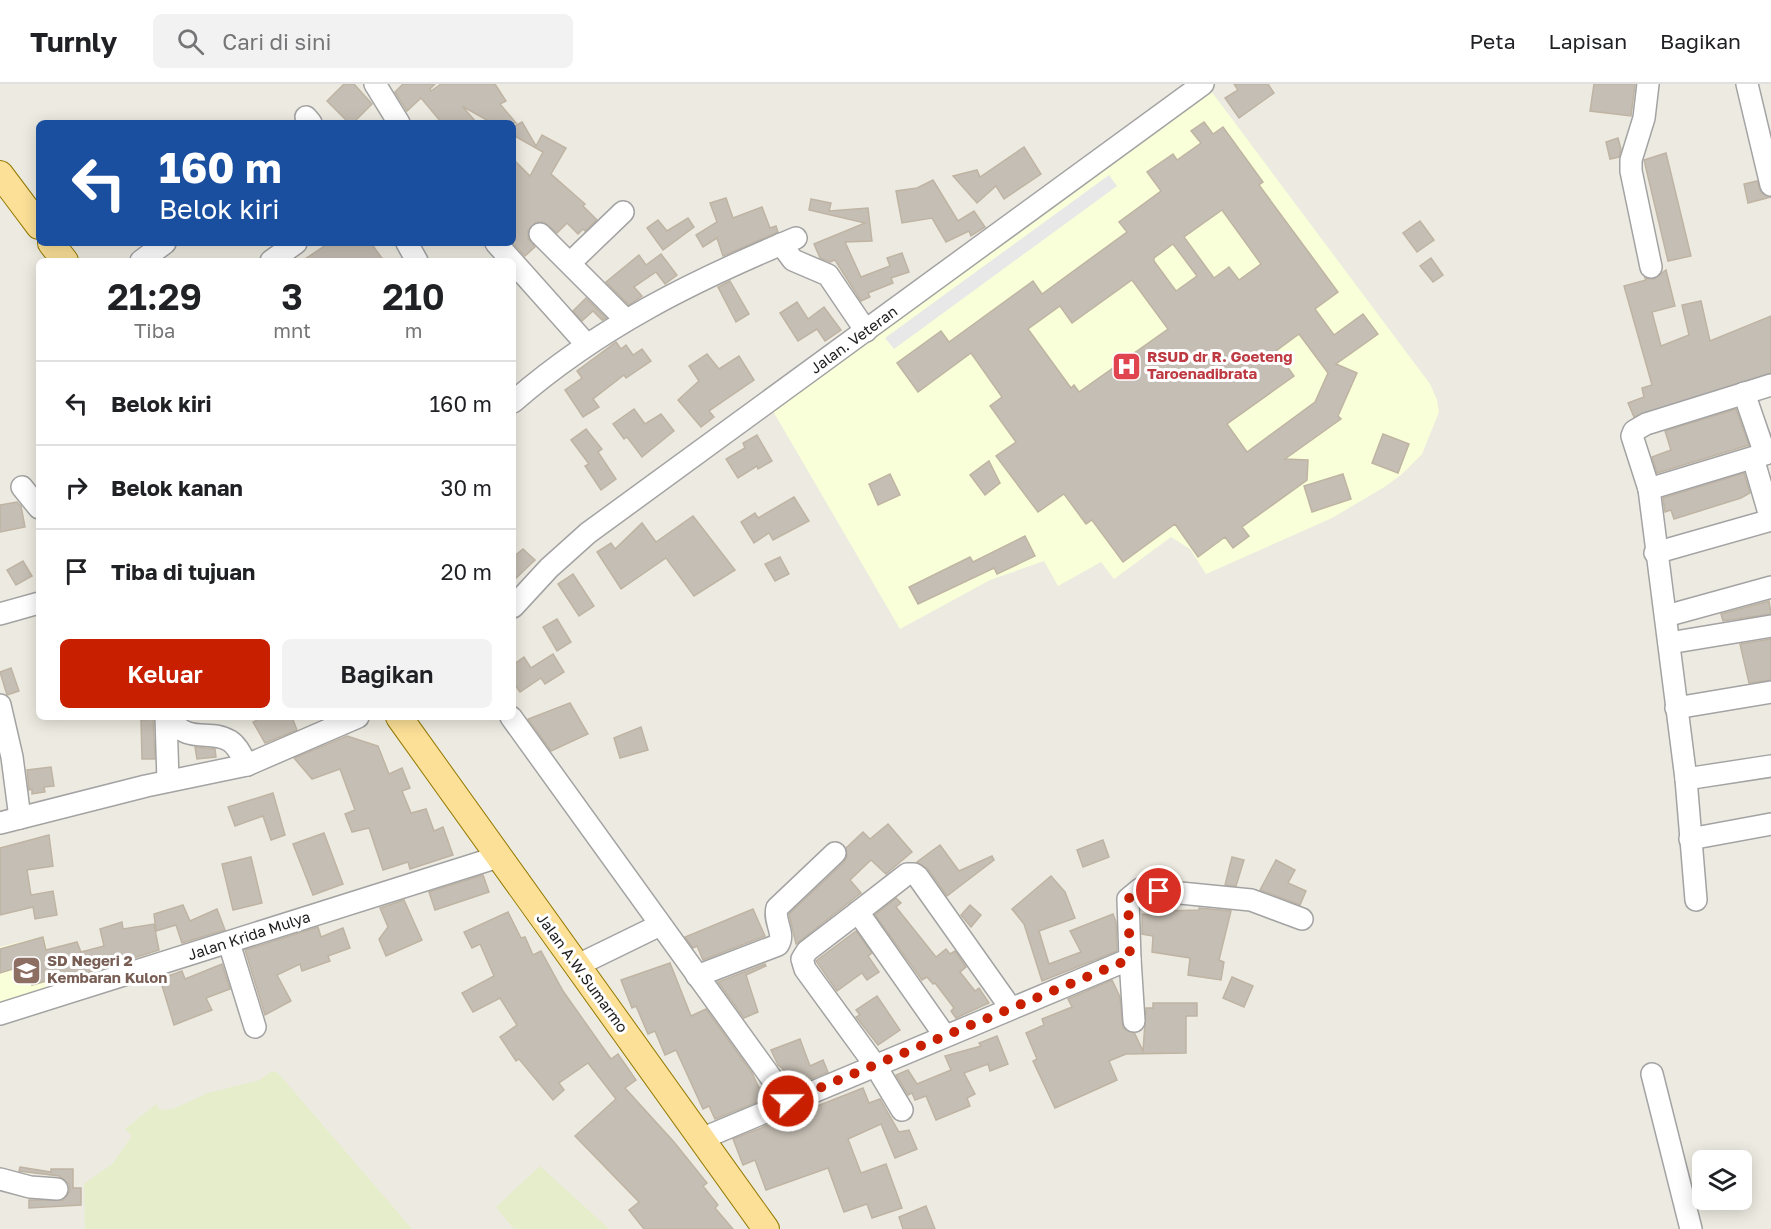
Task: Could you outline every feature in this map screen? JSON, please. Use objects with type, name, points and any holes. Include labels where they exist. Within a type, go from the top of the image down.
[{"type":"main road","points":[[0,174],[36,222]]},
{"type":"main road","points":[[53,246],[63,258]]},
{"type":"main road","name":"Jalan A.W.Sumarmo","points":[[401,720],[766,1229]]},
{"type":"street","points":[[375,84],[397,120]]},
{"type":"street","name":"Jalan. Veteran","points":[[516,604],[549,568],[588,533],[1203,84]]},
{"type":"street","points":[[1648,84],[1644,118],[1631,160],[1631,171],[1651,267]]},
{"type":"street","points":[[1747,84],[1771,185]]},
{"type":"street","points":[[570,263],[622,212]]},
{"type":"street","points":[[540,234],[626,320]]},
{"type":"street","points":[[516,393],[626,320],[708,275],[789,241],[793,260],[828,275],[866,331]]},
{"type":"street","points":[[145,258],[161,246]]},
{"type":"street","points":[[275,258],[292,246]]},
{"type":"street","points":[[499,246],[509,258]]},
{"type":"street","points":[[516,266],[587,345]]},
{"type":"street","points":[[1696,900],[1686,779],[1666,616],[1655,553],[1649,489],[1632,436],[1634,431],[1646,424],[1771,384]]},
{"type":"street","points":[[1655,553],[1771,520],[1763,455],[1743,393]]},
{"type":"street","points":[[1649,489],[1763,455]]},
{"type":"street","points":[[22,487],[36,504]]},
{"type":"street","points":[[1666,616],[1771,588]]},
{"type":"street","points":[[0,614],[36,604]]},
{"type":"street","points":[[1668,644],[1771,626]]},
{"type":"street","points":[[1676,708],[1771,692]]},
{"type":"street","points":[[0,705],[10,748],[10,821],[168,781],[247,765],[351,720]]},
{"type":"street","points":[[167,720],[168,781]]},
{"type":"street","points":[[170,720],[182,730],[198,737],[229,741],[247,765]]},
{"type":"street","points":[[513,720],[788,1101]]},
{"type":"street","points":[[1686,779],[1771,766]]},
{"type":"street","points":[[1690,839],[1771,824]]},
{"type":"street","points":[[697,976],[778,945],[782,935],[776,918],[777,908],[836,853]]},
{"type":"street","name":"Jalan Krida Mulya","points":[[0,1014],[498,857]]},
{"type":"street","points":[[902,1110],[875,1065],[805,969],[802,959],[807,951],[903,876],[914,874],[1010,1007]]},
{"type":"street","points":[[1134,1021],[1128,899],[1140,889],[1251,900],[1302,919]]},
{"type":"street","points":[[858,912],[945,1036]]},
{"type":"street","points":[[576,966],[660,925]]},
{"type":"street","points":[[229,943],[255,1027]]},
{"type":"street","points":[[702,1139],[1010,1007],[1130,959]]},
{"type":"street","points":[[1652,1074],[1691,1229]]},
{"type":"street","points":[[0,1179],[30,1187],[57,1189]]},
{"type":"shaded area","name":"RSUD dr R. Goeteng Taroenadibrata","points":[[1211,91],[1430,384],[1439,412],[1422,454],[1386,486],[1332,518],[1206,574],[1190,549],[1171,537],[1114,579],[1101,562],[1058,586],[1044,561],[990,580],[900,629],[773,411]]},
{"type":"shaded area","points":[[1109,175],[1117,186],[894,349],[885,338]]},
{"type":"shaded area","name":"SD Negeri 2 Kembaran Kulon","points":[[44,936],[58,993],[0,1010],[0,947]]},
{"type":"shaded area","points":[[272,1071],[278,1073],[412,1229],[85,1229],[84,1184],[112,1164],[132,1136],[125,1129],[156,1104],[160,1110],[173,1109],[208,1093],[260,1080]]},
{"type":"shaded area","points":[[540,1166],[609,1229],[514,1229],[496,1207]]},
{"type":"building","points":[[344,84],[354,84],[372,104],[356,120],[346,120],[327,101]]},
{"type":"building","points":[[403,84],[435,84],[430,89],[431,91],[441,84],[495,84],[506,101],[500,104],[513,120],[487,120],[462,106],[474,120],[439,120],[421,98],[407,111],[395,92]]},
{"type":"building","points":[[1234,84],[1268,84],[1274,93],[1239,118],[1225,98],[1238,90]]},
{"type":"building","points":[[1594,84],[1635,84],[1631,116],[1590,111]]},
{"type":"building","points":[[522,122],[536,146],[542,135],[566,148],[551,174],[585,204],[583,206],[597,220],[578,234],[567,223],[557,233],[544,222],[536,222],[528,231],[528,238],[535,247],[525,256],[516,246],[516,162],[530,176],[543,152],[516,137],[516,125]]},
{"type":"building","points":[[1204,122],[1213,134],[1223,127],[1263,182],[1259,185],[1338,292],[1315,309],[1334,335],[1363,314],[1378,334],[1336,364],[1357,373],[1338,416],[1341,419],[1285,459],[1308,460],[1307,480],[1242,527],[1249,536],[1233,548],[1225,537],[1198,557],[1175,524],[1123,562],[1092,520],[1086,524],[1064,494],[1038,512],[996,456],[1016,442],[990,406],[1002,397],[971,353],[918,392],[897,363],[941,331],[949,342],[1033,281],[1042,294],[1127,232],[1119,222],[1161,191],[1147,172],[1173,154],[1177,160],[1201,143],[1191,131]],"holes":[[[1222,210],[1261,264],[1239,280],[1229,267],[1214,278],[1184,237]],[[1173,244],[1197,276],[1176,291],[1154,258]],[[1132,280],[1168,329],[1079,392],[1074,385],[1071,388],[1028,329],[1060,306],[1072,323]],[[1299,334],[1328,373],[1315,402],[1247,452],[1227,424],[1294,376],[1276,351]]]},
{"type":"building","points":[[1618,138],[1621,149],[1619,157],[1610,159],[1606,142]]},
{"type":"building","points":[[1024,147],[1041,174],[1004,199],[996,186],[977,203],[953,176],[977,170],[980,177]]},
{"type":"building","points":[[1666,153],[1691,256],[1668,261],[1644,160]]},
{"type":"building","points":[[933,180],[958,221],[974,211],[985,227],[971,236],[969,231],[946,242],[932,218],[902,223],[896,191],[917,188]]},
{"type":"building","points":[[1757,181],[1761,193],[1771,197],[1748,203],[1744,184]]},
{"type":"building","points":[[726,198],[733,218],[762,207],[770,228],[776,226],[778,232],[723,256],[717,238],[703,247],[696,235],[717,222],[710,203]]},
{"type":"building","points":[[811,199],[831,203],[829,211],[868,208],[872,241],[845,242],[861,277],[890,266],[887,258],[902,253],[909,272],[891,278],[893,283],[868,293],[870,297],[861,301],[835,260],[830,262],[820,258],[814,244],[865,223],[809,210]]},
{"type":"building","points":[[688,218],[694,227],[663,250],[647,228],[658,220],[667,231]]},
{"type":"building","points":[[1420,221],[1434,240],[1417,252],[1403,233]]},
{"type":"building","points":[[324,246],[373,246],[382,258],[306,258]]},
{"type":"building","points":[[661,254],[677,275],[665,284],[656,272],[634,287],[642,296],[629,305],[606,282],[639,255],[646,265]]},
{"type":"building","points":[[1431,258],[1443,275],[1433,282],[1420,266]]},
{"type":"building","points":[[1666,270],[1675,306],[1652,312],[1661,346],[1689,335],[1682,305],[1701,301],[1710,341],[1771,316],[1771,373],[1634,417],[1628,403],[1644,397],[1642,388],[1652,385],[1624,286],[1646,280],[1645,278],[1654,279]]},
{"type":"building","points":[[730,281],[749,314],[736,322],[718,287]]},
{"type":"building","points":[[586,298],[606,318],[602,320],[593,311],[582,321],[573,311]]},
{"type":"building","points":[[797,302],[808,319],[824,307],[841,330],[825,341],[817,329],[798,341],[780,313]]},
{"type":"building","points":[[616,342],[621,349],[626,345],[633,355],[642,349],[651,361],[626,378],[624,375],[593,399],[599,407],[583,417],[565,390],[582,378],[577,371]]},
{"type":"building","points":[[707,354],[719,369],[739,356],[754,380],[709,411],[714,417],[701,427],[678,400],[699,381],[689,366]]},
{"type":"building","points":[[634,409],[645,424],[661,414],[674,431],[642,457],[627,437],[624,439],[613,424]]},
{"type":"building","points":[[1736,409],[1749,445],[1657,473],[1652,457],[1671,450],[1665,431]]},
{"type":"building","points":[[586,429],[602,449],[598,452],[616,479],[601,490],[585,466],[589,464],[571,440]]},
{"type":"building","points":[[1383,434],[1409,444],[1398,473],[1372,463]]},
{"type":"building","points":[[757,435],[772,461],[758,469],[757,466],[738,478],[726,459],[745,448],[743,443]]},
{"type":"building","points":[[989,461],[1000,483],[985,495],[970,475]]},
{"type":"building","points":[[1744,473],[1750,493],[1741,498],[1674,519],[1671,510],[1665,512],[1663,498]]},
{"type":"building","points":[[890,474],[900,495],[878,505],[869,484]]},
{"type":"building","points":[[1343,474],[1351,499],[1312,512],[1304,486]]},
{"type":"building","points":[[794,497],[809,521],[773,540],[769,533],[754,543],[741,522],[755,513],[758,518]]},
{"type":"building","points":[[17,502],[21,506],[25,527],[0,532],[0,505]]},
{"type":"building","points":[[693,516],[735,570],[694,596],[666,558],[621,589],[597,552],[611,543],[615,549],[642,523],[656,542]]},
{"type":"building","points":[[1025,536],[1035,556],[997,574],[994,568],[918,604],[909,587],[970,557],[973,562]]},
{"type":"building","points":[[523,549],[535,560],[516,578],[516,555]]},
{"type":"building","points":[[780,557],[789,574],[775,581],[765,564]]},
{"type":"building","points":[[23,561],[32,576],[16,585],[7,570]]},
{"type":"building","points":[[573,574],[594,606],[579,616],[558,584]]},
{"type":"building","points":[[1769,601],[1771,614],[1723,621],[1721,614]]},
{"type":"building","points":[[557,619],[571,642],[557,651],[543,627]]},
{"type":"building","points":[[1771,639],[1771,680],[1749,683],[1740,644]]},
{"type":"building","points":[[553,654],[564,672],[545,684],[541,678],[520,692],[516,686],[516,663],[524,657],[531,668]]},
{"type":"building","points":[[11,668],[19,691],[7,695],[0,672]]},
{"type":"building","points":[[570,703],[588,734],[551,751],[528,719]]},
{"type":"building","points":[[141,720],[153,720],[155,759],[142,759]]},
{"type":"building","points":[[293,720],[297,730],[265,743],[253,722]]},
{"type":"building","points":[[641,727],[648,750],[620,758],[614,738]]},
{"type":"building","points":[[347,736],[378,746],[389,774],[402,768],[410,788],[402,791],[411,813],[426,809],[434,831],[443,827],[453,855],[410,869],[408,862],[383,870],[369,828],[352,832],[345,814],[355,810],[340,769],[312,779],[294,758]]},
{"type":"building","points":[[195,747],[215,749],[216,757],[197,759]]},
{"type":"building","points":[[51,767],[54,786],[44,787],[45,792],[32,794],[32,789],[29,790],[27,770]]},
{"type":"building","points":[[273,793],[285,835],[271,840],[263,816],[235,826],[228,807]]},
{"type":"building","points":[[888,824],[912,852],[886,874],[871,860],[850,880],[861,893],[796,944],[789,914],[844,862],[847,856],[846,848],[863,832],[870,839]]},
{"type":"building","points":[[324,833],[343,884],[313,895],[293,844]]},
{"type":"building","points":[[49,835],[53,866],[27,870],[31,895],[53,891],[57,915],[35,919],[33,907],[0,915],[0,848]]},
{"type":"building","points":[[1103,840],[1109,857],[1083,867],[1077,850]]},
{"type":"building","points":[[940,845],[959,871],[992,856],[994,860],[947,896],[928,869],[917,862]]},
{"type":"building","points":[[251,857],[262,903],[233,910],[222,864]]},
{"type":"building","points":[[1232,857],[1244,860],[1236,886],[1225,885]]},
{"type":"building","points":[[1276,860],[1295,870],[1288,883],[1306,891],[1300,905],[1260,890]]},
{"type":"building","points":[[483,875],[489,892],[435,910],[429,892]]},
{"type":"building","points":[[1051,876],[1065,892],[1075,918],[1039,931],[1049,964],[1081,952],[1070,931],[1113,914],[1116,922],[1117,951],[1042,981],[1024,924],[1012,909]]},
{"type":"building","points":[[896,898],[901,903],[896,907],[936,957],[946,949],[950,954],[955,951],[966,967],[960,972],[975,991],[979,988],[989,1003],[956,1018],[951,1011],[954,1008],[935,983],[933,984],[927,977],[922,980],[875,915]]},
{"type":"building","points":[[404,900],[422,940],[386,956],[379,939],[388,927],[380,908]]},
{"type":"building","points":[[183,905],[190,921],[217,909],[225,930],[182,943],[176,925],[156,931],[154,914]]},
{"type":"building","points":[[970,905],[981,915],[971,927],[961,915]]},
{"type":"building","points":[[1199,908],[1231,911],[1219,960],[1224,962],[1221,980],[1188,975],[1190,958],[1152,952],[1153,936],[1142,934],[1142,914],[1163,916],[1163,911],[1199,910]]},
{"type":"building","points":[[753,909],[765,936],[703,960],[697,946],[693,948],[685,937]]},
{"type":"building","points":[[508,912],[521,938],[525,937],[533,955],[541,951],[563,991],[611,1059],[618,1054],[636,1080],[625,1088],[674,1142],[707,1183],[703,1186],[718,1205],[715,1208],[733,1229],[644,1229],[629,1210],[639,1202],[575,1136],[616,1099],[588,1063],[559,1083],[564,1090],[553,1100],[519,1059],[516,1061],[500,1037],[517,1025],[500,998],[473,1012],[462,993],[494,976],[480,944],[472,948],[464,932]]},
{"type":"building","points":[[122,922],[123,929],[154,924],[159,950],[58,982],[57,978],[32,985],[26,965],[0,973],[0,949],[43,937],[46,950],[77,942],[81,952],[104,946],[100,929]]},
{"type":"building","points":[[318,927],[321,937],[343,928],[350,948],[328,956],[330,961],[302,971],[300,964],[277,975],[291,1001],[265,1015],[245,950]]},
{"type":"building","points":[[856,931],[872,953],[868,956],[879,972],[867,980],[862,973],[837,991],[816,961]]},
{"type":"building","points":[[670,963],[691,1016],[706,1009],[752,1073],[759,1088],[762,1087],[769,1097],[715,1119],[709,1106],[703,1109],[676,1050],[665,1055],[655,1031],[648,1034],[636,1006],[632,1008],[621,980]]},
{"type":"building","points":[[222,964],[230,989],[206,998],[212,1010],[174,1025],[160,979],[182,971],[185,979]]},
{"type":"building","points":[[765,964],[766,966],[746,975],[758,1012],[744,1018],[718,982]]},
{"type":"building","points":[[1232,977],[1253,986],[1244,1007],[1223,998]]},
{"type":"building","points":[[1112,980],[1120,997],[1123,1028],[1135,1034],[1143,1051],[1146,1008],[1153,1008],[1153,1003],[1197,1003],[1197,1016],[1186,1016],[1186,1053],[1126,1054],[1109,1061],[1117,1080],[1055,1108],[1033,1061],[1037,1059],[1026,1033],[1044,1025],[1042,1019],[1072,1007],[1068,999]]},
{"type":"building","points":[[877,996],[900,1030],[878,1045],[856,1017],[860,1015],[856,1010]]},
{"type":"building","points":[[997,1036],[1008,1064],[990,1071],[988,1064],[964,1073],[975,1094],[967,1098],[970,1106],[936,1120],[926,1096],[915,1100],[912,1093],[908,1095],[896,1075],[908,1070],[917,1084],[951,1070],[945,1056],[981,1046],[979,1043]]},
{"type":"building","points":[[800,1039],[810,1066],[823,1060],[828,1072],[793,1086],[778,1065],[771,1050]]},
{"type":"building","points":[[863,1088],[869,1103],[880,1099],[899,1132],[909,1130],[917,1149],[895,1158],[881,1124],[848,1139],[861,1173],[886,1164],[902,1208],[872,1218],[867,1204],[844,1212],[828,1168],[766,1190],[755,1160],[743,1165],[733,1139]]},
{"type":"building","points":[[20,1167],[51,1172],[51,1169],[73,1169],[73,1188],[81,1188],[81,1205],[29,1208],[29,1200],[63,1200],[70,1191],[69,1184],[59,1176],[19,1171]]},
{"type":"building","points":[[926,1206],[935,1229],[903,1229],[899,1217]]},
{"type":"place","name":"RSUD dr R. Goeteng Taroenadibrata","points":[[1126,366]]},
{"type":"place","name":"SD Negeri 2 Kembaran Kulon","points":[[26,970]]},
{"type":"route","points":[[788,1101],[1130,959],[1128,899],[1132,893],[1140,889],[1159,891]]}]
